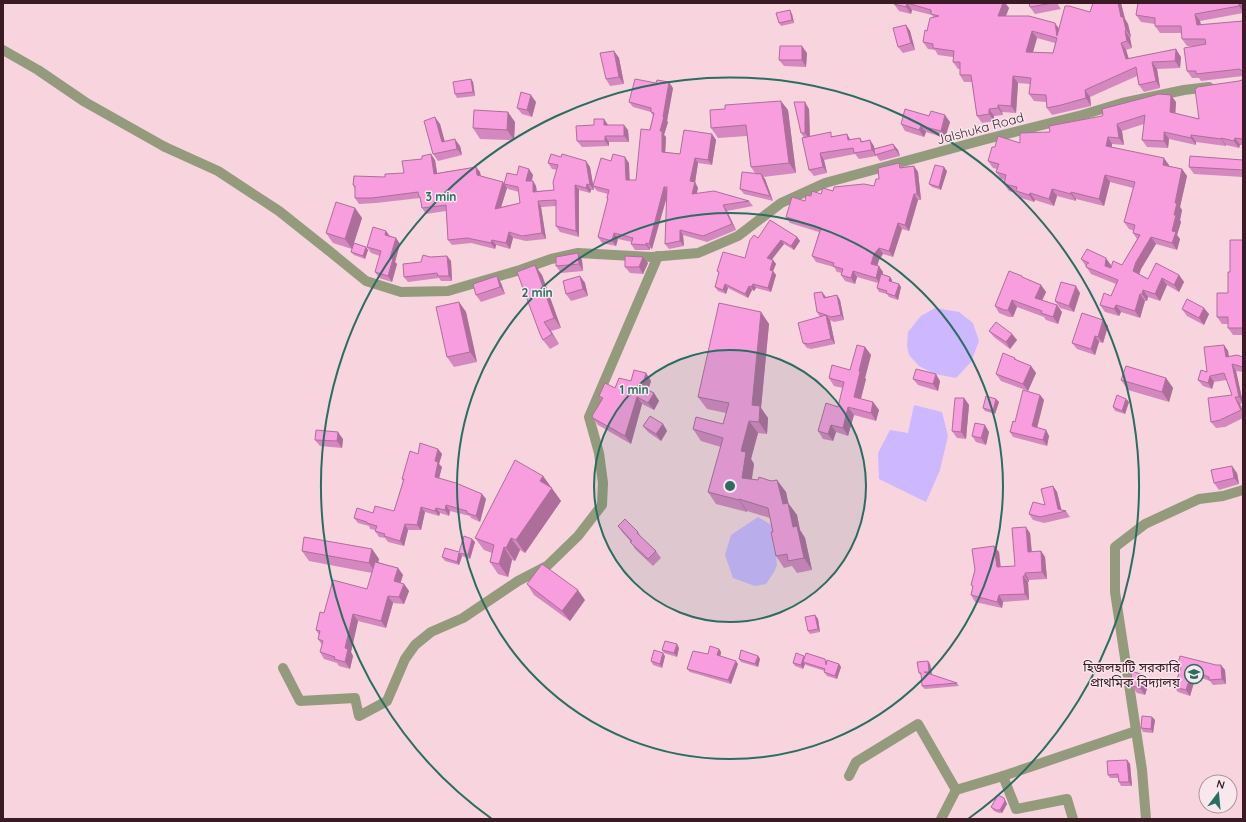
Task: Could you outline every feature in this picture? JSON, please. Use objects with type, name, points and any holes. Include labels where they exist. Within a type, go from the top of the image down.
[{"type":"street","name":"Jalshuka Road","points":[[3,50],[38,70],[85,102],[165,147],[218,171],[279,211],[366,281],[401,292],[448,291],[520,270],[551,259],[578,254],[658,256],[698,253],[738,236],[781,203],[825,183],[1122,103],[1184,90],[1216,86]]},
{"type":"street","points":[[283,668],[300,701],[355,698],[359,716],[387,700],[405,659],[415,645],[431,632],[463,618],[518,581],[547,566],[578,536],[602,505],[603,483],[599,453],[589,417],[658,256]]},
{"type":"street","points":[[1146,819],[1142,770],[1115,592],[1115,548],[1145,524],[1199,499],[1223,496],[1243,490]]},
{"type":"street","points":[[849,776],[856,762],[918,724],[956,790]]},
{"type":"street","points":[[941,819],[956,790],[1003,776],[1136,731]]},
{"type":"street","points":[[1003,776],[1016,809],[1067,799],[1073,819]]},
{"type":"shaded area","points":[[935,308],[959,312],[973,323],[979,341],[971,362],[956,378],[935,374],[919,366],[909,355],[907,346],[908,332],[921,316]]},
{"type":"shaded area","points":[[914,405],[942,412],[948,436],[940,470],[926,502],[879,479],[878,453],[890,430],[908,433]]},
{"type":"shaded area","points":[[758,517],[773,526],[777,565],[766,584],[755,586],[733,578],[725,555],[731,535]]},
{"type":"building","points":[[894,3],[907,3],[906,7]]},
{"type":"building","points":[[907,3],[1003,3],[998,16],[1029,16],[1055,23],[1057,36],[1065,6],[1090,12],[1093,3],[1118,3],[1126,30],[1127,41],[1121,43],[1126,59],[1176,49],[1175,61],[1152,62],[1156,81],[1139,85],[1136,67],[1085,90],[1086,98],[1047,108],[1046,95],[1029,94],[1031,78],[1013,76],[1011,106],[998,105],[998,108],[989,109],[989,114],[977,116],[971,75],[960,75],[960,62],[953,62],[954,51],[933,48],[933,44],[923,42],[925,30],[927,31],[930,18],[939,16],[931,14],[931,10]],"holes":[[[1032,31],[1057,38],[1053,53],[1026,52]]]},
{"type":"building","points":[[1029,3],[1053,3],[1030,7]]},
{"type":"building","points":[[1138,3],[1239,3],[1239,6],[1195,14],[1197,25],[1243,21],[1243,72],[1240,69],[1196,74],[1196,71],[1187,71],[1184,48],[1206,44],[1205,39],[1182,39],[1181,26],[1155,26],[1155,18],[1136,15]]},
{"type":"building","points":[[790,10],[792,20],[779,23],[776,13]]},
{"type":"building","points":[[906,25],[911,43],[898,47],[893,28]]},
{"type":"building","points":[[780,46],[802,46],[802,60],[779,60]]},
{"type":"building","points":[[614,51],[619,77],[606,79],[600,53]]},
{"type":"building","points":[[1243,78],[1243,139],[1235,138],[1234,141],[1191,135],[1191,138],[1164,132],[1164,141],[1142,140],[1145,115],[1117,124],[1119,138],[1108,137],[1106,146],[1164,158],[1163,165],[1182,169],[1175,203],[1177,203],[1174,215],[1176,215],[1172,231],[1176,232],[1172,243],[1151,237],[1136,262],[1133,271],[1148,279],[1156,263],[1179,275],[1174,285],[1162,278],[1155,294],[1143,290],[1142,294],[1140,294],[1135,311],[1116,305],[1114,309],[1100,305],[1104,293],[1111,296],[1118,280],[1086,267],[1087,263],[1089,263],[1081,259],[1087,249],[1106,258],[1105,266],[1111,268],[1113,261],[1122,265],[1140,235],[1133,233],[1135,225],[1124,222],[1135,182],[1105,175],[1099,199],[1052,189],[1049,199],[1030,193],[1029,195],[1016,191],[1017,187],[1004,184],[1006,175],[996,172],[999,164],[988,161],[992,147],[995,147],[998,136],[1020,143],[1020,133],[1050,132],[1049,126],[1102,116],[1102,109],[1159,94],[1171,95],[1170,112],[1199,119],[1195,89],[1197,87],[1239,81]]},
{"type":"building","points":[[471,79],[473,92],[455,94],[453,82]]},
{"type":"building","points":[[635,79],[656,83],[657,80],[669,82],[664,117],[660,131],[662,131],[662,152],[680,154],[684,130],[712,134],[708,160],[695,158],[690,181],[695,182],[692,194],[714,191],[749,201],[723,205],[732,224],[703,236],[680,230],[680,241],[665,244],[667,187],[664,187],[649,244],[631,244],[633,238],[614,233],[612,241],[598,237],[609,190],[593,186],[601,158],[611,161],[613,154],[625,157],[626,180],[636,180],[641,129],[650,130],[654,113],[651,112],[651,108],[629,102]]},
{"type":"building","points":[[521,92],[531,95],[527,110],[517,108]]},
{"type":"building","points":[[781,101],[789,163],[751,167],[746,125],[711,128],[710,110],[725,109],[725,105]]},
{"type":"building","points":[[794,102],[805,102],[805,133],[801,133]]},
{"type":"building","points":[[905,109],[929,116],[931,111],[945,115],[941,131],[921,126],[919,130],[901,124]]},
{"type":"building","points":[[474,110],[508,112],[507,130],[473,128]]},
{"type":"building","points":[[435,117],[442,142],[455,139],[457,149],[433,154],[424,121]]},
{"type":"building","points":[[594,119],[604,119],[604,125],[624,125],[624,136],[605,136],[605,141],[577,141],[576,126],[594,125]]},
{"type":"building","points":[[831,132],[831,137],[847,134],[848,140],[860,138],[861,142],[870,140],[872,150],[854,153],[853,148],[820,153],[823,167],[809,170],[802,138]]},
{"type":"building","points":[[893,144],[895,149],[875,155],[874,149]]},
{"type":"building","points":[[431,154],[434,174],[476,167],[477,175],[503,182],[495,209],[520,203],[518,187],[504,184],[507,173],[517,175],[519,166],[529,169],[526,181],[533,181],[533,192],[554,190],[553,182],[558,165],[548,163],[551,154],[561,157],[562,154],[586,161],[590,185],[587,184],[586,188],[575,185],[576,231],[556,226],[556,200],[538,201],[542,233],[522,236],[509,232],[506,243],[492,240],[491,243],[467,238],[448,240],[446,205],[422,208],[418,192],[372,198],[355,198],[355,186],[353,185],[354,176],[385,177],[385,174],[404,173],[402,161],[422,159],[422,156]]},
{"type":"building","points":[[1190,156],[1243,160],[1243,170],[1189,167]]},
{"type":"building","points":[[899,163],[900,168],[914,166],[917,194],[914,194],[905,225],[898,223],[889,251],[879,248],[874,254],[871,264],[879,266],[876,278],[853,271],[851,278],[841,275],[843,269],[833,266],[834,263],[812,256],[821,228],[786,217],[792,197],[805,201],[806,195],[811,196],[812,191],[821,194],[823,188],[833,191],[834,187],[864,184],[874,186],[876,179],[879,179],[878,168]]},
{"type":"building","points":[[935,165],[944,167],[939,187],[929,184]]},
{"type":"building","points":[[742,172],[761,174],[770,196],[740,189]]},
{"type":"building","points":[[336,202],[355,208],[345,239],[326,233]]},
{"type":"building","points":[[770,220],[797,237],[791,246],[781,240],[767,258],[773,260],[770,270],[773,271],[768,288],[753,284],[751,287],[749,286],[745,294],[725,284],[723,290],[715,287],[719,272],[717,271],[723,252],[745,258],[750,240],[754,235],[758,238]]},
{"type":"building","points":[[373,227],[386,231],[385,235],[396,238],[390,258],[393,259],[388,276],[375,272],[381,251],[367,247]]},
{"type":"building","points":[[1230,240],[1243,240],[1243,328],[1228,328],[1228,317],[1217,317],[1217,293],[1228,293],[1228,272],[1230,272]]},
{"type":"building","points":[[354,243],[366,247],[363,256],[351,252]]},
{"type":"building","points":[[578,253],[579,264],[556,266],[556,257]]},
{"type":"building","points":[[423,255],[430,257],[447,256],[449,276],[438,276],[437,273],[404,277],[403,264],[421,262]]},
{"type":"building","points":[[625,256],[643,257],[639,267],[625,267]]},
{"type":"building","points":[[535,265],[554,318],[544,322],[552,334],[543,340],[517,272]]},
{"type":"building","points":[[1009,271],[1041,285],[1035,298],[1057,305],[1053,317],[1041,313],[1042,311],[1012,300],[1008,310],[995,306]]},
{"type":"building","points":[[881,274],[890,277],[889,281],[899,284],[895,296],[886,293],[887,291],[877,288]]},
{"type":"building","points":[[497,276],[500,287],[476,295],[473,284]]},
{"type":"building","points":[[580,276],[583,289],[566,294],[563,281]]},
{"type":"building","points":[[1061,282],[1076,286],[1069,306],[1055,301]]},
{"type":"building","points":[[822,292],[824,298],[837,295],[841,315],[831,317],[817,312],[814,293]]},
{"type":"building","points":[[1187,299],[1204,308],[1199,318],[1182,309]]},
{"type":"building","points":[[459,302],[470,352],[447,357],[436,307]]},
{"type":"building","points":[[719,303],[761,312],[752,405],[760,406],[759,422],[749,421],[741,451],[746,452],[742,478],[758,480],[759,477],[771,481],[777,480],[783,504],[788,503],[793,527],[797,526],[804,558],[788,561],[787,554],[776,556],[768,508],[739,499],[708,492],[723,438],[693,429],[696,417],[723,424],[729,403],[698,397]]},
{"type":"building","points":[[1082,313],[1103,320],[1098,337],[1095,336],[1091,349],[1072,343]]},
{"type":"building","points":[[826,315],[831,339],[808,344],[803,343],[798,323]]},
{"type":"building","points":[[996,322],[1012,334],[1006,342],[989,331]]},
{"type":"building","points":[[857,345],[865,347],[854,397],[873,402],[871,413],[848,407],[843,428],[831,425],[828,434],[818,431],[826,403],[838,407],[844,382],[829,378],[832,365],[850,370]]},
{"type":"building","points":[[1224,345],[1226,357],[1237,355],[1243,357],[1243,367],[1232,364],[1239,397],[1235,397],[1241,410],[1220,420],[1211,422],[1208,398],[1232,395],[1224,373],[1210,376],[1208,383],[1198,380],[1201,370],[1207,372],[1204,347]]},
{"type":"building","points":[[1003,353],[1031,366],[1023,384],[996,374]]},
{"type":"building","points":[[1126,366],[1166,378],[1162,392],[1121,380]]},
{"type":"building","points":[[916,369],[936,374],[933,384],[913,379]]},
{"type":"building","points":[[634,370],[646,373],[642,387],[654,393],[648,403],[637,397],[625,436],[592,416],[603,398],[599,396],[605,383],[615,388],[619,378],[631,381]]},
{"type":"building","points":[[1023,390],[1040,395],[1032,426],[1046,430],[1043,440],[1010,432],[1013,421],[1015,422]]},
{"type":"building","points":[[1117,395],[1126,399],[1122,411],[1113,407]]},
{"type":"building","points":[[986,396],[996,399],[993,411],[983,408]]},
{"type":"building","points":[[955,398],[964,398],[961,432],[952,431]]},
{"type":"building","points":[[650,416],[663,424],[656,434],[643,426]]},
{"type":"building","points":[[975,423],[985,425],[981,438],[972,436]]},
{"type":"building","points":[[316,430],[338,432],[337,441],[315,440]]},
{"type":"building","points":[[420,443],[438,449],[435,461],[438,462],[435,477],[456,483],[482,494],[476,516],[467,513],[467,511],[446,505],[445,510],[436,508],[435,511],[421,507],[417,525],[405,524],[400,541],[384,536],[385,534],[375,531],[377,526],[354,518],[357,508],[373,513],[375,506],[394,511],[404,479],[402,479],[410,451],[418,454]]},
{"type":"building","points":[[515,460],[543,476],[540,481],[552,488],[516,540],[511,538],[506,548],[504,547],[499,564],[490,562],[494,545],[475,538]]},
{"type":"building","points":[[1232,466],[1234,478],[1214,483],[1211,470]]},
{"type":"building","points":[[1053,486],[1058,509],[1066,511],[1040,517],[1029,514],[1033,502],[1045,505],[1041,489]]},
{"type":"building","points":[[625,519],[656,551],[648,559],[630,542],[632,541],[618,526]]},
{"type":"building","points":[[1026,527],[1028,552],[1041,551],[1042,572],[1025,573],[1025,576],[1023,576],[1025,594],[999,595],[997,602],[971,595],[973,586],[971,585],[975,570],[972,549],[994,546],[997,567],[1015,566],[1012,528]]},
{"type":"building","points":[[464,536],[472,539],[468,555],[459,553],[457,562],[442,557],[445,548],[459,552]]},
{"type":"building","points":[[304,537],[372,549],[369,563],[302,551]]},
{"type":"building","points":[[375,562],[398,568],[394,581],[404,584],[399,597],[388,596],[381,621],[353,614],[345,648],[348,649],[345,662],[334,659],[335,657],[320,652],[323,641],[318,639],[320,631],[316,630],[320,612],[324,613],[333,580],[367,589]]},
{"type":"building","points":[[542,564],[578,590],[562,611],[527,584]]},
{"type":"building","points":[[815,615],[818,629],[808,631],[805,617]]},
{"type":"building","points":[[665,641],[677,644],[674,653],[662,650]]},
{"type":"building","points":[[710,646],[719,649],[717,655],[736,661],[728,680],[687,669],[693,651],[708,654]]},
{"type":"building","points":[[654,650],[663,653],[660,664],[651,661]]},
{"type":"building","points":[[741,650],[758,656],[755,664],[739,659]]},
{"type":"building","points":[[796,653],[804,656],[801,665],[793,663]]},
{"type":"building","points":[[806,653],[825,659],[826,665],[827,660],[839,664],[835,676],[824,672],[825,669],[803,662]]},
{"type":"building","points":[[1180,656],[1221,665],[1222,679],[1209,680],[1209,677],[1192,671],[1186,690],[1174,687],[1181,668],[1177,667]]},
{"type":"building","points":[[928,661],[929,672],[924,672],[957,683],[922,686],[921,673],[919,673],[917,662]]},
{"type":"building","points":[[1131,671],[1144,675],[1140,688],[1132,686]]},
{"type":"building","points":[[1142,716],[1152,717],[1151,729],[1141,728]]},
{"type":"building","points":[[1127,760],[1129,782],[1119,782],[1118,774],[1108,775],[1107,761]]},
{"type":"building","points":[[998,795],[1004,798],[1005,801],[1000,810],[996,810],[991,807]]},
{"type":"place","name":"হিজলহাটি সরকারি প্রাথমিক বিদ্যালয়","points":[[1194,674]]}]
